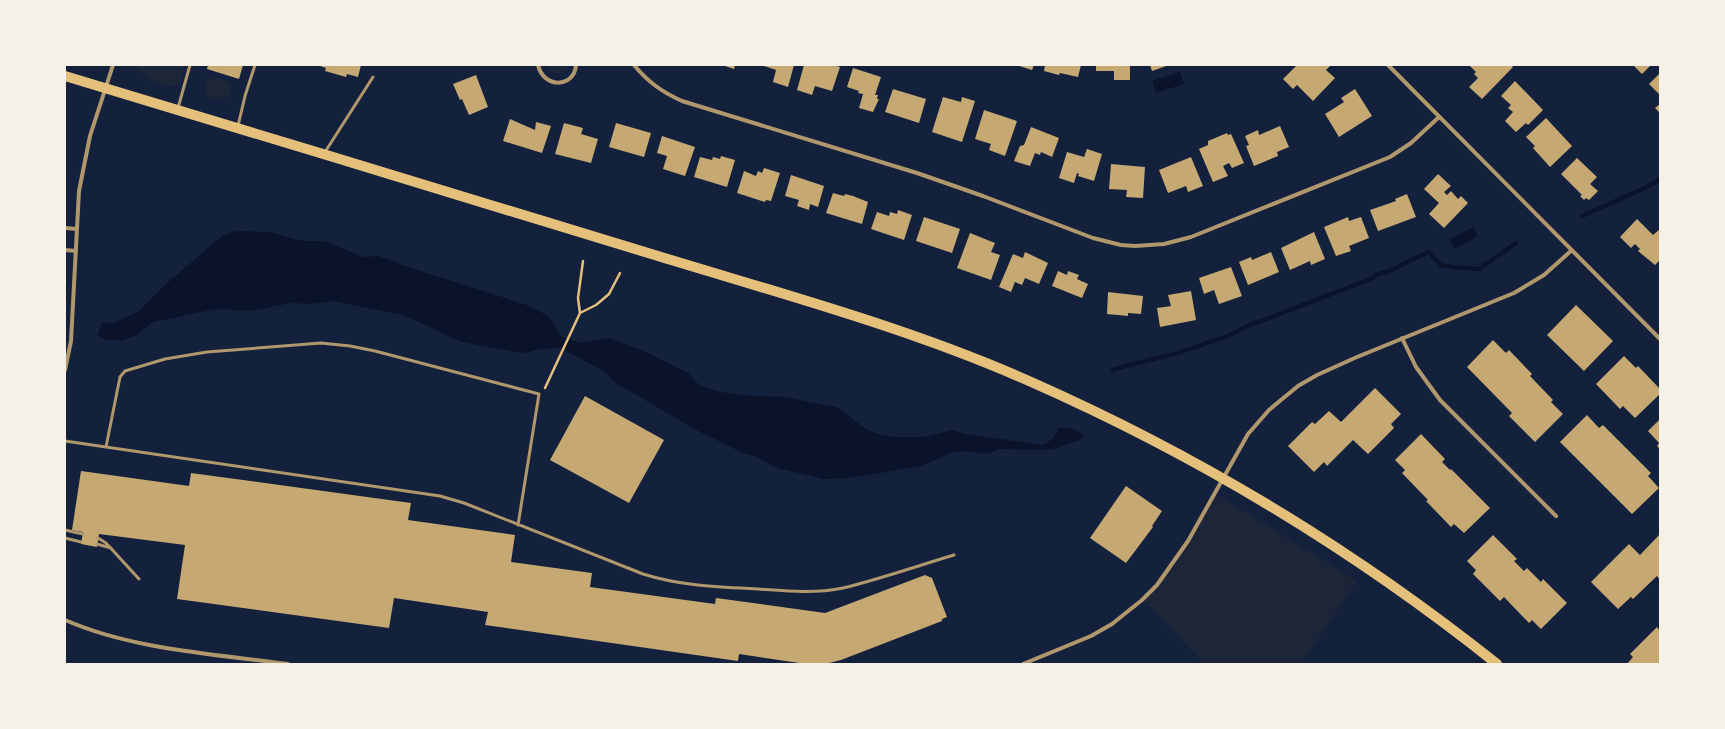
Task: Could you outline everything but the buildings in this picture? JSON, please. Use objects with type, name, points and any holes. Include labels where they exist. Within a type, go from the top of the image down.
[{"type":"main road","points":[[65,76],[324,153],[885,326],[936,344],[1029,381],[1125,426],[1248,492],[1341,550],[1400,590],[1497,664]]},
{"type":"street","points":[[65,370],[71,341],[79,191],[90,136],[113,65]]},
{"type":"street","points":[[538,65],[539,71],[547,80],[559,83],[570,78],[574,74],[576,65]]},
{"type":"street","points":[[634,65],[650,83],[666,94],[682,100],[917,173],[983,196],[1093,238],[1135,246],[1164,244],[1191,237],[1390,157],[1411,143],[1439,117]]},
{"type":"street","points":[[1388,65],[1660,339]]},
{"type":"street","points":[[65,228],[77,229]]},
{"type":"street","points":[[65,250],[76,251]]},
{"type":"street","points":[[1023,664],[1091,636],[1112,624],[1142,600],[1157,585],[1177,559],[1254,426],[1269,410],[1298,386],[1317,375],[1532,284],[1572,250]]},
{"type":"street","points":[[1402,338],[1416,367],[1440,400],[1556,516]]},
{"type":"street","points":[[65,620],[115,638],[288,664]]},
{"type":"lane","points":[[177,110],[190,65]]},
{"type":"lane","points":[[238,128],[245,96],[255,65]]},
{"type":"lane","points":[[324,153],[373,77]]},
{"type":"lane","points":[[106,447],[120,377],[125,371],[165,359],[207,352],[309,343],[350,346],[540,394],[518,525]]},
{"type":"lane","points":[[65,441],[440,496],[464,503],[643,574],[666,581],[690,585],[804,592],[823,591],[842,588],[954,555]]},
{"type":"lane","points":[[65,530],[82,534]]},
{"type":"lane","points":[[65,538],[81,542]]},
{"type":"lane","points":[[98,538],[111,548],[139,579]]},
{"type":"lane","points":[[97,544],[111,548]]},
{"type":"path","points":[[547,387],[580,313],[578,298],[583,261]]},
{"type":"path","points":[[580,313],[596,305],[609,294],[620,273]]},
{"type":"shaded area","points":[[135,65],[185,65],[181,80],[176,86],[170,86],[147,78]]},
{"type":"shaded area","points":[[547,65],[569,65],[564,72],[558,74],[549,69]]},
{"type":"shaded area","points":[[1180,72],[1184,84],[1156,93],[1152,81]]},
{"type":"shaded area","points":[[213,76],[230,83],[231,89],[227,97],[224,99],[210,98],[206,95],[206,81]]},
{"type":"shaded area","points":[[1473,227],[1478,236],[1455,249],[1449,240]]},
{"type":"shaded area","points":[[235,231],[269,232],[303,241],[325,241],[363,257],[379,256],[405,266],[527,305],[548,316],[562,337],[581,343],[610,338],[644,351],[688,373],[699,385],[720,392],[752,396],[785,397],[836,407],[868,430],[882,435],[894,437],[923,437],[953,430],[965,434],[1042,445],[1053,438],[1058,428],[1071,428],[1084,435],[1082,439],[1055,449],[999,449],[989,454],[961,451],[950,453],[922,466],[850,478],[824,479],[777,468],[757,457],[743,453],[696,430],[616,383],[605,372],[560,348],[542,349],[525,353],[462,342],[403,315],[332,301],[311,304],[291,303],[250,311],[216,309],[153,322],[137,335],[123,340],[107,340],[97,335],[102,322],[115,323],[139,311],[166,284],[222,236]]},
{"type":"shaded area","points":[[1215,493],[1357,581],[1301,664],[1204,664],[1144,599],[1180,555]]},
{"type":"waterway","points":[[1582,216],[1647,187],[1660,179]]},
{"type":"waterway","points":[[1113,370],[1181,352],[1230,335],[1252,324],[1373,278],[1376,275],[1390,271],[1429,252],[1441,265],[1479,269],[1516,243]]}]
